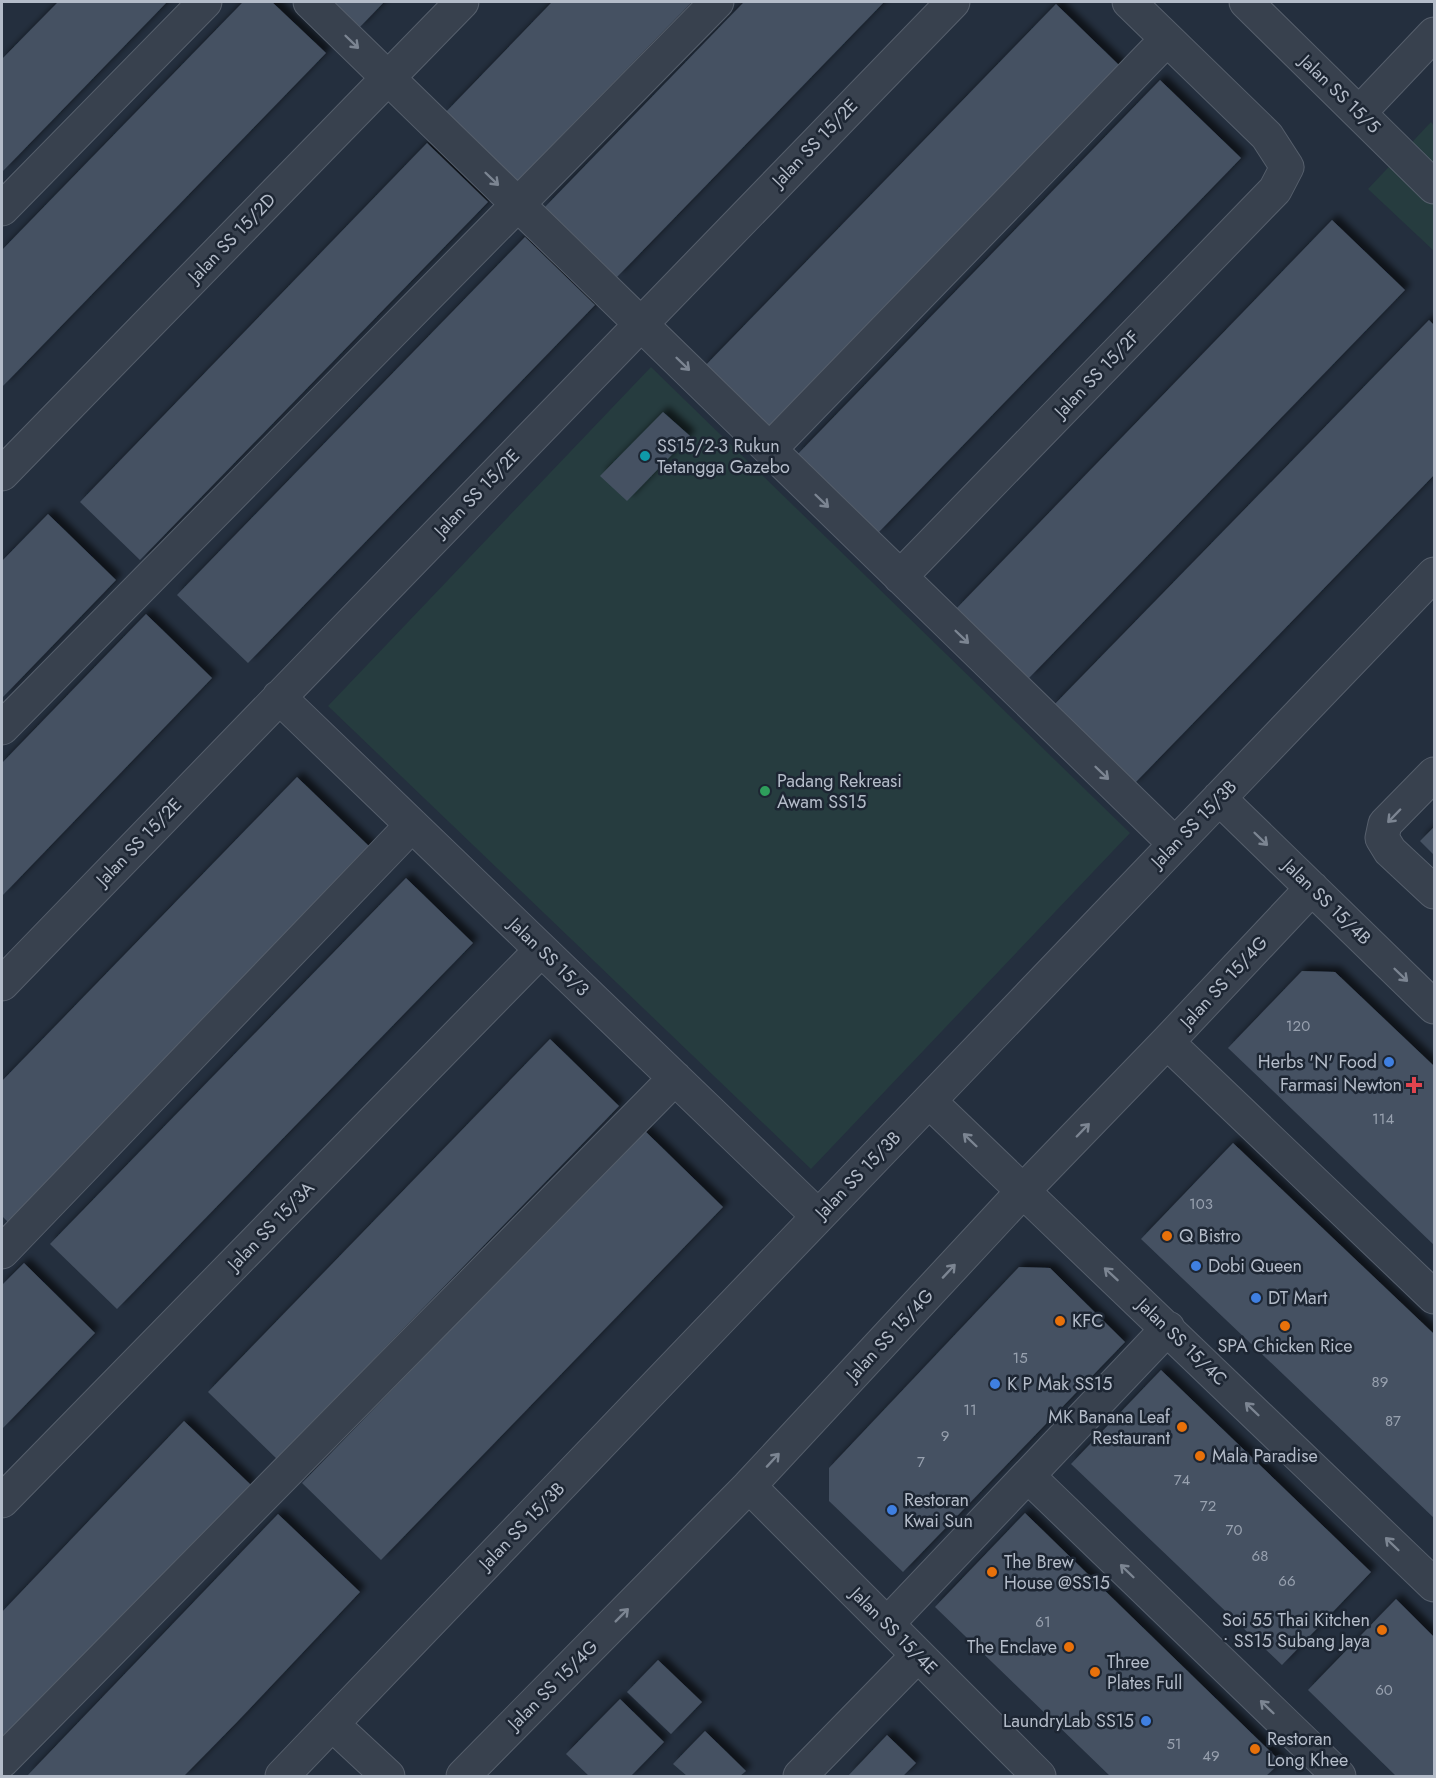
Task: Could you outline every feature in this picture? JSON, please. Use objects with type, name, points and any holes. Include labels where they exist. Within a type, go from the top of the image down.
[{"type":"street","points":[[2,208],[205,2]]},
{"type":"street","points":[[310,2],[1175,844]]},
{"type":"street","name":"Jalan SS 15/2D","points":[[2,474],[462,2]]},
{"type":"street","points":[[2,728],[717,2]]},
{"type":"street","name":"Jalan SS 15/2E","points":[[2,984],[953,2]]},
{"type":"street","points":[[770,449],[1167,39],[1129,2]]},
{"type":"street","name":"Jalan SS 15/5","points":[[1245,2],[1434,187]]},
{"type":"street","points":[[1359,113],[1434,34]]},
{"type":"street","name":"Jalan SS 15/2F","points":[[900,577],[1275,190],[1287,167],[1267,136],[1167,39]]},
{"type":"street","name":"Jalan SS 15/3B","points":[[282,1776],[1434,574]]},
{"type":"street","name":"Jalan SS 15/3","points":[[279,697],[818,1216]]},
{"type":"street","points":[[1434,774],[1385,824],[1382,838],[1390,851],[1434,892]]},
{"type":"street","name":"Jalan SS 15/4B","points":[[1219,798],[1434,1007]]},
{"type":"street","points":[[2,1252],[412,825]]},
{"type":"street","name":"Jalan SS 15/4G","points":[[463,1776],[749,1486],[1023,1191],[1312,888]]},
{"type":"street","name":"Jalan SS 15/3A","points":[[2,1502],[541,950]]},
{"type":"street","points":[[1167,1042],[1434,1298]]},
{"type":"street","points":[[2,1761],[675,1078]]},
{"type":"street","name":"Jalan SS 15/4C","points":[[929,1101],[1434,1585]]},
{"type":"street","points":[[887,1624],[1168,1328]]},
{"type":"street","points":[[1028,1476],[1339,1776]]},
{"type":"street","name":"Jalan SS 15/4E","points":[[749,1486],[1039,1776]]},
{"type":"street","points":[[800,1776],[918,1655]]},
{"type":"street","points":[[333,1724],[388,1776]]},
{"type":"green space","points":[[1431,122],[1434,126],[1434,251],[1368,189]]},
{"type":"green space","name":"Padang Rekreasi Awam SS15","points":[[651,367],[1130,833],[811,1169],[328,706]]},
{"type":"building","points":[[58,2],[167,2],[2,172],[2,59]]},
{"type":"building","points":[[243,2],[272,2],[326,53],[2,387],[2,250]]},
{"type":"building","points":[[329,2],[384,2],[358,29]]},
{"type":"building","points":[[552,2],[692,2],[516,182],[445,113]]},
{"type":"building","points":[[744,2],[884,2],[617,277],[545,207]]},
{"type":"building","points":[[1056,4],[1122,68],[768,432],[703,368]]},
{"type":"building","points":[[1160,80],[1241,158],[877,534],[797,455]]},
{"type":"building","points":[[427,143],[488,202],[140,560],[80,502]]},
{"type":"building","points":[[1332,220],[1405,290],[1029,678],[956,609]]},
{"type":"building","points":[[525,237],[595,305],[248,663],[177,595]]},
{"type":"building","points":[[1429,320],[1434,325],[1434,475],[1132,786],[1052,707]]},
{"type":"building","name":"SS15/2-3 Rukun Tetangga Gazebo","points":[[663,412],[690,436],[627,501],[600,476]]},
{"type":"building","points":[[48,514],[116,580],[2,698],[2,561]]},
{"type":"building","points":[[146,614],[212,678],[2,896],[2,763]]},
{"type":"building","points":[[297,777],[372,849],[9,1223],[2,1216],[2,1081]]},
{"type":"building","points":[[1434,827],[1434,855],[1420,841]]},
{"type":"building","points":[[406,878],[473,943],[117,1309],[50,1244]]},
{"type":"building","points":[[1302,971],[1335,972],[1434,1066],[1434,1245],[1228,1048]]},
{"type":"building","points":[[550,1039],[619,1106],[277,1459],[208,1392]]},
{"type":"building","points":[[644,1130],[723,1207],[381,1560],[302,1483]]},
{"type":"building","points":[[1233,1143],[1434,1334],[1434,1518],[1141,1239]]},
{"type":"building","points":[[24,1263],[95,1333],[2,1429],[2,1285]]},
{"type":"building","points":[[1019,1267],[1050,1268],[1125,1342],[903,1572],[829,1501],[829,1468]]},
{"type":"building","points":[[1161,1370],[1371,1572],[1282,1665],[1071,1464]]},
{"type":"building","points":[[184,1421],[251,1485],[2,1746],[2,1612]]},
{"type":"building","points":[[1025,1513],[1281,1762],[1266,1776],[1110,1776],[935,1607]]},
{"type":"building","points":[[278,1514],[360,1592],[237,1722],[184,1776],[27,1776]]},
{"type":"building","points":[[1396,1599],[1434,1637],[1434,1776],[1396,1776],[1308,1690]]},
{"type":"building","points":[[658,1660],[702,1702],[671,1734],[627,1692]]},
{"type":"building","points":[[620,1699],[664,1742],[631,1776],[589,1776],[566,1754]]},
{"type":"building","points":[[705,1731],[746,1771],[740,1776],[687,1776],[673,1764]]},
{"type":"building","points":[[887,1735],[916,1763],[903,1776],[848,1776]]},
{"type":"place","name":"SS15/2-3 Rukun Tetangga Gazebo","points":[[645,456]]},
{"type":"place","name":"Padang Rekreasi Awam SS15","points":[[765,791]]},
{"type":"place","name":"Herbs 'N' Food","points":[[1389,1062]]},
{"type":"place","name":"Farmasi Newton","points":[[1414,1085]]},
{"type":"place","name":"Q Bistro","points":[[1167,1236]]},
{"type":"place","name":"Dobi Queen","points":[[1196,1266]]},
{"type":"place","name":"DT Mart","points":[[1256,1298]]},
{"type":"place","name":"KFC","points":[[1060,1321]]},
{"type":"place","name":"SPA Chicken Rice","points":[[1285,1326]]},
{"type":"place","name":"K P Mak SS15","points":[[995,1384]]},
{"type":"place","name":"MK Banana Leaf Restaurant","points":[[1182,1427]]},
{"type":"place","name":"Mala Paradise","points":[[1200,1456]]},
{"type":"place","name":"Restoran Kwai Sun","points":[[892,1510]]},
{"type":"place","name":"The Brew House @SS15","points":[[992,1572]]},
{"type":"place","name":"Soi 55 Thai Kitchen • SS15 Subang Jaya","points":[[1382,1630]]},
{"type":"place","name":"The Enclave","points":[[1069,1647]]},
{"type":"place","name":"Three Plates Full","points":[[1095,1672]]},
{"type":"place","name":"LaundryLab SS15","points":[[1146,1721]]},
{"type":"place","name":"Restoran Long Khee","points":[[1255,1749]]}]
